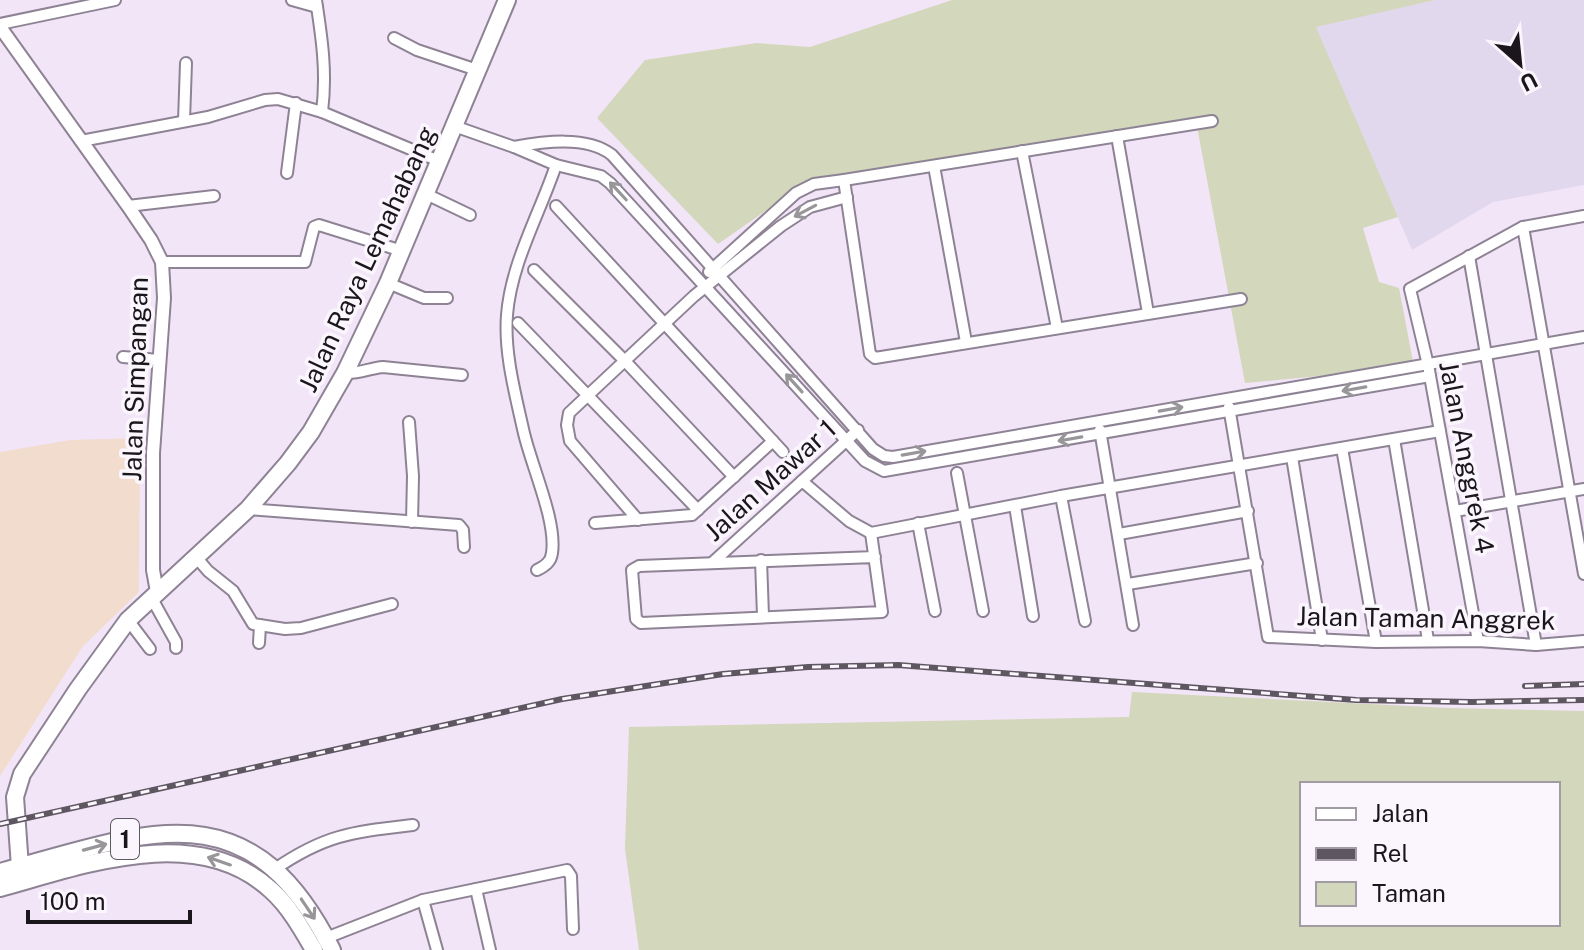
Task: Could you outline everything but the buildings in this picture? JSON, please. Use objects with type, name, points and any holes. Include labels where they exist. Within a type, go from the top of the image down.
[{"type":"main road","name":"Jalan Raya Lemahabang","points":[[20,867],[15,809],[17,785],[78,689],[128,620],[248,509],[280,474],[311,432],[345,373],[388,283],[507,0]]},
{"type":"main road","name":"1","points":[[0,872],[150,835],[189,833],[231,842],[275,869],[297,894],[324,946]]},
{"type":"main road","name":"1","points":[[0,888],[120,859],[156,854],[203,856],[226,862],[271,890],[324,946]]},
{"type":"street","points":[[0,25],[115,0]]},
{"type":"street","points":[[292,0],[316,4],[326,70],[322,112]]},
{"type":"street","name":"Jalan Simpangan","points":[[0,25],[128,206],[162,262],[164,298],[153,453],[154,595]]},
{"type":"street","points":[[394,38],[417,50],[477,70]]},
{"type":"street","points":[[184,121],[186,63]]},
{"type":"street","points":[[81,141],[208,117],[269,99],[296,103],[322,112],[439,161]]},
{"type":"street","points":[[287,173],[296,103]]},
{"type":"street","points":[[638,520],[570,441],[567,425],[569,413],[694,296],[796,193],[827,180],[844,180],[1212,121]]},
{"type":"street","points":[[454,126],[556,165],[606,179],[865,461],[884,471],[1101,434],[1229,405]]},
{"type":"street","points":[[1117,136],[1148,313]]},
{"type":"street","points":[[514,147],[552,140],[606,150],[877,452],[893,457],[1099,422],[1229,405],[1429,370],[1486,355],[1584,337]]},
{"type":"street","points":[[1022,151],[1057,328]]},
{"type":"street","points":[[537,570],[546,566],[552,556],[552,534],[523,431],[509,357],[507,312],[520,259],[556,165]]},
{"type":"street","points":[[934,166],[966,342]]},
{"type":"street","points":[[844,180],[872,357],[1241,299]]},
{"type":"street","points":[[426,194],[470,215]]},
{"type":"street","points":[[128,206],[214,196]]},
{"type":"street","points":[[716,272],[801,212],[847,197]]},
{"type":"street","points":[[556,206],[783,452]]},
{"type":"street","points":[[1536,645],[1469,256],[1523,227],[1584,219]]},
{"type":"street","points":[[162,262],[305,262],[314,227],[319,225],[402,251]]},
{"type":"street","points":[[1523,227],[1584,574]]},
{"type":"street","name":"Jalan Anggrek 4","points":[[1469,256],[1414,285],[1410,296],[1429,370],[1478,641]]},
{"type":"street","points":[[534,270],[734,477]]},
{"type":"street","points":[[388,283],[424,298],[447,298]]},
{"type":"street","points":[[518,323],[698,510]]},
{"type":"street","points":[[123,357],[159,360]]},
{"type":"street","points":[[345,373],[383,367],[462,375]]},
{"type":"street","points":[[1128,584],[1257,563],[1229,405]]},
{"type":"street","points":[[409,422],[412,522]]},
{"type":"street","points":[[1099,422],[1133,625]]},
{"type":"street","name":"Jalan Mawar 1","points":[[712,563],[858,430]]},
{"type":"street","points":[[802,481],[849,521],[871,533],[1061,496],[1440,431]]},
{"type":"street","points":[[1394,439],[1428,640]]},
{"type":"street","points":[[595,523],[692,515],[773,441]]},
{"type":"street","points":[[978,442],[980,455]]},
{"type":"street","points":[[1342,448],[1376,642]]},
{"type":"street","points":[[1292,457],[1322,640]]},
{"type":"street","points":[[957,473],[983,611]]},
{"type":"street","points":[[1455,511],[1584,489]]},
{"type":"street","points":[[1061,496],[1085,621]]},
{"type":"street","points":[[1015,506],[1033,616]]},
{"type":"street","points":[[248,509],[461,526],[464,547]]},
{"type":"street","points":[[1119,534],[1248,511]]},
{"type":"street","points":[[918,523],[935,611]]},
{"type":"street","points":[[871,533],[875,557],[882,612],[637,621],[632,570],[639,566],[875,557]]},
{"type":"street","points":[[196,557],[233,591],[259,643]]},
{"type":"street","points":[[761,560],[763,616]]},
{"type":"street","name":"Jalan Taman Anggrek","points":[[1257,563],[1268,637],[1536,645],[1584,641]]},
{"type":"street","points":[[154,595],[176,648]]},
{"type":"street","points":[[252,625],[301,628],[392,604]]},
{"type":"street","points":[[128,620],[150,649]]},
{"type":"street","points":[[275,869],[333,837],[350,832],[413,825]]},
{"type":"street","points":[[324,946],[423,900],[569,870],[573,929]]},
{"type":"street","points":[[476,889],[490,950]]},
{"type":"street","points":[[423,900],[437,950]]},
{"type":"shaded area","points":[[1435,0],[1584,0],[1584,185],[1493,202],[1412,250],[1315,26]]},
{"type":"shaded area","points":[[140,438],[139,592],[83,646],[0,776],[0,452],[70,440]]},
{"type":"green space","points":[[952,0],[1435,0],[1316,27],[1398,217],[1363,228],[1379,282],[1399,288],[1414,367],[1245,383],[1196,121],[813,178],[718,244],[597,118],[645,60],[757,43],[810,47]]},
{"type":"green space","points":[[1132,692],[1449,708],[1584,711],[1584,950],[639,950],[625,849],[629,727],[1129,717]]},
{"type":"railway","points":[[0,824],[562,699],[723,674],[808,667],[898,665],[1356,700],[1584,700]]},
{"type":"railway","points":[[1525,686],[1584,684]]}]
